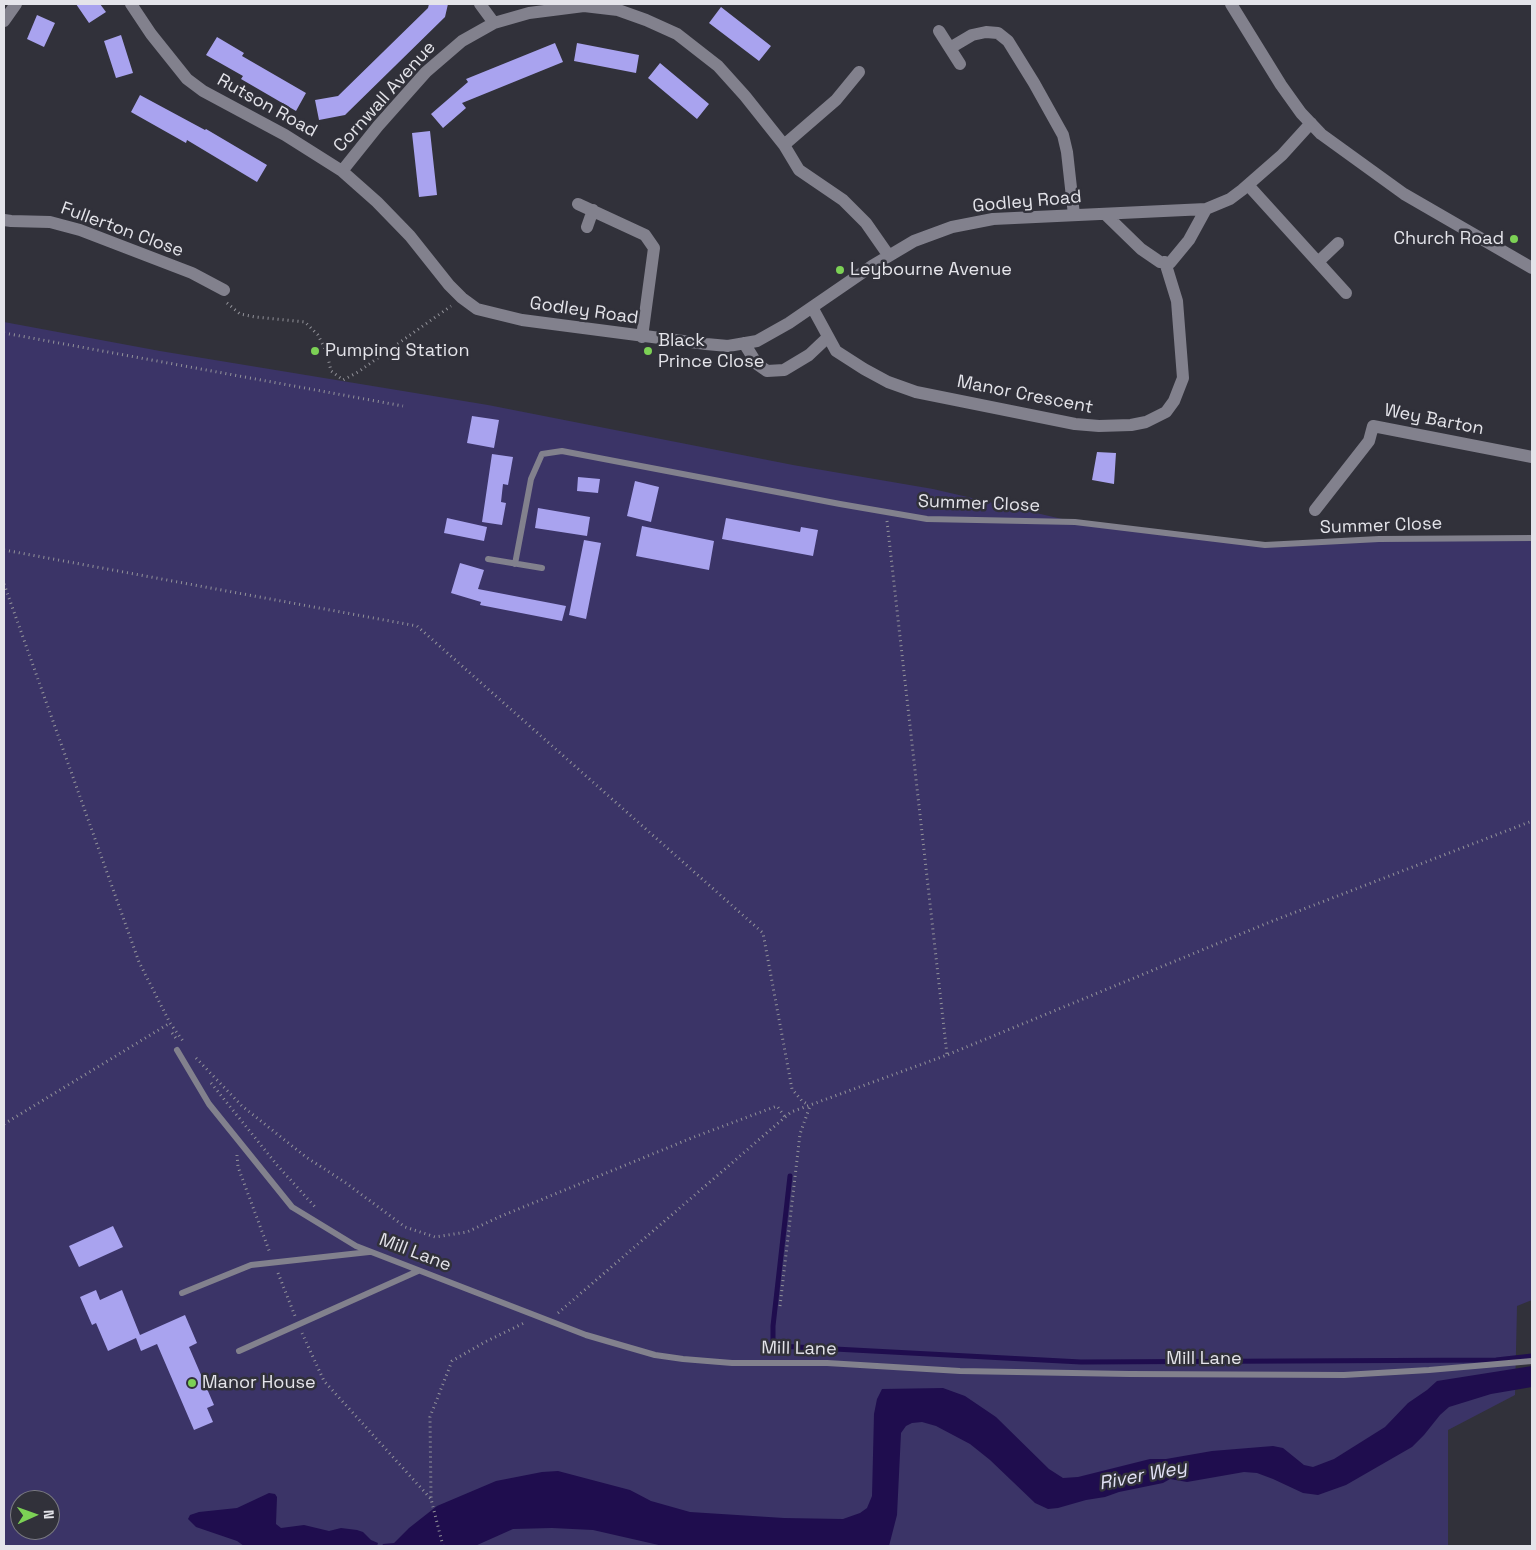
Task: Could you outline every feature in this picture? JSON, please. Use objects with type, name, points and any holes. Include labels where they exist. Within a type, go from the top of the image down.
[{"type":"street","points":[[4,21],[16,4]]},
{"type":"street","name":"Rutson Road","points":[[131,4],[151,34],[187,79],[203,91],[285,135],[342,170],[403,230],[436,268]]},
{"type":"street","points":[[480,4],[494,23]]},
{"type":"street","points":[[1231,4],[1280,85],[1302,113],[1329,140],[1404,194],[1532,268]]},
{"type":"street","name":"Cornwall Avenue","points":[[342,170],[426,72],[462,41],[494,23],[529,12],[584,6],[618,7],[676,34],[718,66],[784,145]]},
{"type":"street","points":[[939,31],[960,64]]},
{"type":"street","points":[[950,48],[972,35],[986,32],[998,33],[1008,41],[1063,135],[1067,152],[1074,216]]},
{"type":"street","points":[[859,72],[836,100],[784,145],[799,170],[843,200],[866,223],[889,256]]},
{"type":"street","name":"Godley Road","points":[[436,268],[462,298],[476,309],[522,320],[642,337],[728,346],[757,341],[914,241],[952,227],[993,220],[1206,208],[1230,199],[1282,155],[1311,123]]},
{"type":"street","points":[[1248,185],[1346,293]]},
{"type":"street","points":[[578,204],[645,235],[654,248],[642,337]]},
{"type":"street","points":[[1105,214],[1140,249],[1160,262],[1170,263],[1189,240],[1206,208]]},
{"type":"street","points":[[587,227],[593,210]]},
{"type":"street","name":"Fullerton Close","points":[[4,220],[50,222],[80,230],[192,273],[224,290]]},
{"type":"street","points":[[1318,262],[1338,243]]},
{"type":"street","name":"Manor Crescent","points":[[812,307],[827,338],[836,351],[888,382],[916,392],[1074,424],[1098,426],[1131,425],[1146,422],[1166,412],[1174,401],[1183,378],[1177,301],[1165,262]]},
{"type":"street","points":[[744,343],[757,364],[767,371],[784,370],[809,355],[827,338]]},
{"type":"street","name":"Wey Barton","points":[[1314,510],[1369,441],[1373,426],[1532,457]]},
{"type":"lane","name":"Summer Close","points":[[515,564],[531,479],[542,454],[562,451],[830,503],[927,518],[1074,522],[1265,545],[1379,539],[1532,538]]},
{"type":"lane","points":[[488,559],[542,568]]},
{"type":"lane","name":"Mill Lane","points":[[180,1048],[209,1104],[292,1207],[356,1246],[370,1252],[586,1335],[655,1354],[684,1360],[732,1363],[827,1363],[960,1371],[1344,1375],[1532,1361]]},
{"type":"lane","points":[[182,1293],[251,1266],[370,1252]]},
{"type":"lane","points":[[239,1351],[418,1271]]},
{"type":"path","points":[[224,290],[228,305],[240,314],[305,322],[318,335],[327,353],[331,371],[343,380],[358,372],[462,298]]},
{"type":"path","points":[[4,333],[402,406]]},
{"type":"path","points":[[887,528],[946,1054]]},
{"type":"path","points":[[4,550],[417,626],[763,934],[792,1089],[802,1101],[810,1105]]},
{"type":"path","points":[[4,584],[139,962],[170,1023],[185,1043]]},
{"type":"path","points":[[443,1546],[431,1499],[430,1417],[452,1361],[521,1324],[545,1320],[791,1112],[946,1054],[1270,922],[1532,821]]},
{"type":"path","points":[[170,1023],[172,1033],[180,1048]]},
{"type":"path","points":[[4,1124],[170,1023]]},
{"type":"path","points":[[172,1033],[180,1048]]},
{"type":"path","points":[[188,1054],[199,1068]]},
{"type":"path","points":[[195,1056],[242,1106],[306,1157],[346,1183],[405,1227],[435,1237],[467,1232],[694,1137],[777,1106],[785,1117]]},
{"type":"path","points":[[210,1082],[277,1165],[316,1208]]},
{"type":"path","points":[[780,1306],[800,1134],[810,1105]]},
{"type":"shaded area","points":[[4,322],[160,351],[488,405],[793,465],[933,489],[1075,522],[1265,545],[1379,539],[1532,538],[1532,1300],[1517,1306],[1515,1395],[1448,1430],[1448,1546],[4,1546]]},
{"type":"water","name":"River Wey","points":[[1532,1366],[1532,1387],[1491,1394],[1449,1407],[1412,1447],[1346,1485],[1318,1495],[1303,1493],[1257,1473],[1244,1472],[1187,1482],[1170,1479],[1163,1483],[1048,1509],[1035,1503],[990,1460],[970,1444],[936,1426],[922,1422],[906,1426],[901,1433],[897,1515],[889,1546],[663,1546],[593,1530],[552,1528],[513,1529],[475,1546],[382,1546],[383,1544],[394,1543],[409,1528],[437,1506],[496,1481],[542,1472],[558,1471],[630,1490],[651,1501],[690,1512],[784,1518],[843,1519],[860,1513],[867,1508],[872,1496],[874,1414],[877,1399],[882,1389],[943,1388],[965,1396],[996,1417],[1049,1469],[1063,1478],[1078,1477],[1150,1459],[1166,1459],[1212,1451],[1273,1446],[1283,1448],[1304,1465],[1313,1467],[1334,1459],[1385,1427],[1408,1403],[1437,1381]]},
{"type":"water","points":[[269,1493],[275,1494],[277,1497],[276,1524],[281,1528],[304,1525],[329,1531],[341,1528],[357,1530],[378,1543],[377,1546],[244,1546],[237,1541],[196,1527],[188,1519],[190,1515],[199,1512],[237,1508]]},
{"type":"building","points":[[76,4],[100,4],[106,12],[89,23]]},
{"type":"building","points":[[429,4],[448,4],[445,17],[345,115],[319,120],[315,100],[338,96],[428,8]]},
{"type":"building","points":[[721,7],[771,46],[759,61],[709,23]]},
{"type":"building","points":[[37,15],[55,23],[44,47],[27,39]]},
{"type":"building","points":[[121,35],[133,73],[116,78],[104,41]]},
{"type":"building","points":[[217,37],[244,53],[242,56],[306,93],[296,111],[241,79],[243,76],[206,55]]},
{"type":"building","points":[[555,43],[563,62],[462,103],[466,108],[443,128],[431,114],[468,82],[466,79]]},
{"type":"building","points":[[577,43],[639,55],[636,73],[574,61]]},
{"type":"building","points":[[660,63],[709,104],[697,119],[648,78]]},
{"type":"building","points":[[140,95],[206,129],[267,165],[257,182],[187,140],[186,143],[131,112]]},
{"type":"building","points":[[430,131],[437,195],[419,197],[412,133]]},
{"type":"building","points":[[472,416],[499,420],[494,448],[467,443]]},
{"type":"building","points":[[1097,452],[1116,453],[1114,484],[1092,480]]},
{"type":"building","points":[[492,454],[513,457],[508,485],[503,484],[501,502],[506,503],[502,525],[482,522]]},
{"type":"building","points":[[578,477],[600,479],[598,493],[577,491]]},
{"type":"building","points":[[635,481],[659,487],[651,522],[627,516]]},
{"type":"building","points":[[538,508],[590,517],[587,536],[535,528]]},
{"type":"building","points":[[447,518],[487,527],[484,541],[444,533]]},
{"type":"building","points":[[726,518],[800,532],[801,527],[818,530],[813,556],[722,539]]},
{"type":"building","points":[[642,526],[714,541],[709,570],[636,556]]},
{"type":"building","points":[[584,540],[601,543],[586,619],[569,615]]},
{"type":"building","points":[[460,563],[484,570],[478,589],[566,606],[562,621],[480,605],[481,602],[451,593]]},
{"type":"building","points":[[113,1226],[123,1247],[79,1267],[69,1246]]},
{"type":"building","points":[[96,1290],[100,1300],[122,1290],[140,1335],[185,1315],[197,1343],[189,1347],[214,1405],[207,1408],[213,1422],[194,1430],[157,1344],[141,1351],[136,1338],[108,1351],[96,1323],[92,1325],[80,1297]]},
{"type":"waterway","points":[[790,1176],[773,1326],[773,1342],[778,1346],[1081,1362],[1496,1360],[1532,1356]]},
{"type":"place","name":"Church Road","points":[[1514,239]]},
{"type":"place","name":"Leybourne Avenue","points":[[840,270]]},
{"type":"place","name":"Pumping Station","points":[[315,351]]},
{"type":"place","name":"Black Prince Close","points":[[648,351]]},
{"type":"place","name":"Manor House","points":[[192,1383]]}]
